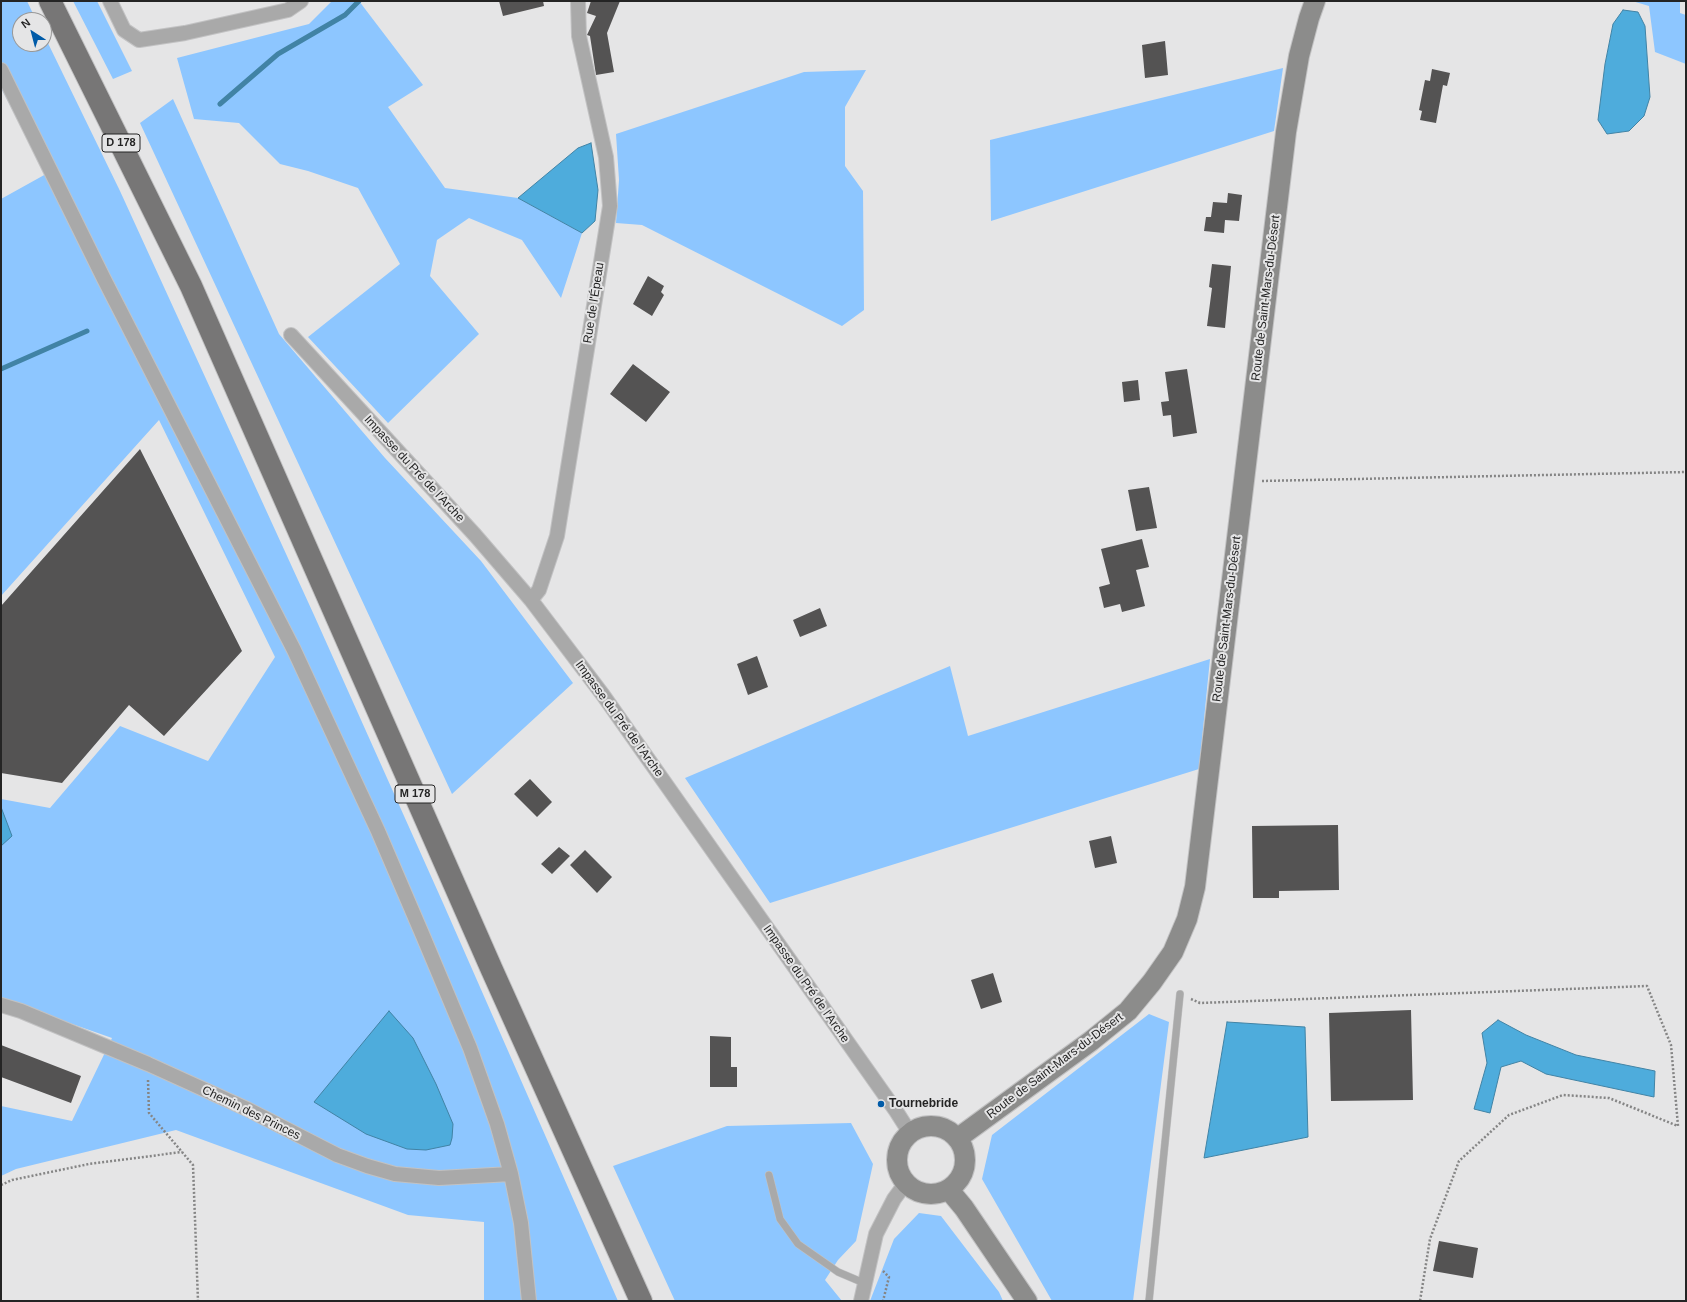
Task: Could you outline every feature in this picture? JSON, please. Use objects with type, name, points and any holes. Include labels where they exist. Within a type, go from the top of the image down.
[{"type":"main road","name":"D 178","points":[[50,1],[191,286]]},
{"type":"main road","name":"Route de Saint-Mars-du-Désert","points":[[958,1138],[1091,1041],[1128,1011],[1152,982],[1173,952],[1187,918],[1195,887],[1286,132],[1299,56],[1315,1]]},
{"type":"main road","name":"M 178","points":[[191,286],[492,970],[641,1301]]},
{"type":"main road","points":[[929,1126],[940,1127],[950,1131],[958,1138],[964,1148],[966,1160],[964,1172],[958,1182],[949,1190],[938,1194],[926,1195],[915,1191],[905,1184],[899,1174],[897,1152],[902,1142],[910,1133],[919,1128],[929,1126]]},
{"type":"main road","points":[[949,1190],[964,1208],[1027,1301]]},
{"type":"street","points":[[110,1],[124,30],[138,40],[185,33],[288,10],[301,1]]},
{"type":"street","name":"Rue de l'Épeau","points":[[531,600],[539,590],[557,536],[610,206],[606,157],[579,36],[578,1]]},
{"type":"street","points":[[1,70],[104,279],[294,650],[378,831],[470,1048],[497,1124],[511,1174],[521,1223],[529,1301]]},
{"type":"street","name":"Impasse du Pré de l'Arche","points":[[291,335],[475,535],[531,600],[603,695],[910,1133]]},
{"type":"street","name":"Chemin des Princes","points":[[1,1005],[21,1011],[148,1064],[246,1109],[337,1155],[367,1166],[395,1174],[439,1178],[511,1174]]},
{"type":"street","points":[[861,1301],[876,1234],[894,1199],[905,1184]]},
{"type":"lane","points":[[1149,1301],[1180,994]]},
{"type":"lane","points":[[769,1175],[780,1218],[798,1244],[838,1272],[864,1283]]},
{"type":"path","points":[[1244,482],[1686,472]]},
{"type":"path","points":[[1180,994],[1200,1003],[1646,986],[1671,1045],[1678,1126],[1609,1098],[1563,1095],[1509,1115],[1459,1161],[1430,1240],[1420,1301]]},
{"type":"path","points":[[148,1064],[149,1113],[193,1165],[198,1301]]},
{"type":"path","points":[[1,1185],[12,1180],[90,1164],[182,1152]]},
{"type":"shaded area","points":[[1,1],[27,1],[32,12],[12,12],[12,52],[52,51],[120,191],[314,615],[443,903],[618,1301],[484,1301],[484,1222],[408,1215],[176,1130],[16,1169],[1,1176],[1,1106],[72,1121],[112,1038],[1,999],[1,799],[50,808],[120,726],[208,761],[275,657],[159,420],[1,596],[1,199],[46,174],[1,88]]},
{"type":"shaded area","points":[[73,1],[97,1],[132,71],[113,79]]},
{"type":"shaded area","points":[[332,1],[359,1],[423,85],[388,107],[445,188],[518,198],[582,233],[561,298],[522,240],[469,218],[437,240],[430,276],[479,334],[388,423],[308,337],[400,264],[358,188],[308,171],[280,164],[239,123],[194,119],[177,58],[309,24]]},
{"type":"shaded area","points":[[1632,1],[1680,1],[1680,13],[1686,15],[1686,64],[1655,52],[1649,6]]},
{"type":"shaded area","points":[[1623,10],[1638,12],[1645,26],[1650,97],[1644,116],[1629,131],[1607,134],[1598,120],[1605,64],[1613,24]]},
{"type":"shaded area","points":[[1283,68],[1274,131],[991,221],[990,140]]},
{"type":"shaded area","points":[[866,70],[845,107],[845,166],[863,191],[864,310],[842,326],[642,225],[616,223],[619,180],[616,134],[804,72]]},
{"type":"shaded area","points":[[173,99],[279,334],[385,458],[481,561],[573,683],[452,794],[140,123]]},
{"type":"shaded area","points":[[591,143],[598,190],[595,221],[582,233],[518,198],[578,148]]},
{"type":"shaded area","points":[[1210,659],[1199,769],[770,903],[685,778],[950,666],[968,736]]},
{"type":"shaded area","points":[[1,807],[12,836],[1,846]]},
{"type":"shaded area","points":[[389,1011],[413,1038],[436,1084],[453,1124],[450,1145],[426,1150],[407,1149],[366,1134],[314,1102]]},
{"type":"shaded area","points":[[1149,1014],[1169,1022],[1133,1301],[1052,1301],[982,1179],[992,1135]]},
{"type":"shaded area","points":[[1498,1020],[1526,1035],[1576,1055],[1655,1071],[1654,1097],[1546,1074],[1521,1061],[1501,1067],[1490,1113],[1474,1109],[1487,1063],[1482,1033]]},
{"type":"shaded area","points":[[1227,1022],[1305,1027],[1308,1137],[1204,1158]]},
{"type":"shaded area","points":[[851,1123],[873,1164],[856,1241],[838,1260],[825,1280],[842,1301],[675,1301],[613,1166],[727,1126]]},
{"type":"shaded area","points":[[919,1213],[941,1216],[999,1292],[1003,1301],[870,1301],[894,1239]]},
{"type":"building","points":[[499,1],[543,1],[544,6],[503,16]]},
{"type":"building","points":[[591,1],[620,1],[607,33],[614,72],[596,75],[590,36],[587,35],[596,16],[587,13]]},
{"type":"building","points":[[1165,41],[1168,75],[1145,78],[1142,45]]},
{"type":"building","points":[[1432,69],[1450,73],[1447,86],[1443,85],[1436,123],[1420,120],[1422,111],[1419,110],[1425,80],[1430,81]]},
{"type":"building","points":[[1228,193],[1242,195],[1239,221],[1225,220],[1224,233],[1204,231],[1206,217],[1211,217],[1213,202],[1227,203]]},
{"type":"building","points":[[1212,264],[1231,266],[1225,328],[1207,326],[1212,288],[1209,287]]},
{"type":"building","points":[[648,276],[664,286],[661,292],[664,295],[652,316],[633,304]]},
{"type":"building","points":[[633,364],[670,392],[646,422],[610,394]]},
{"type":"building","points":[[1187,369],[1197,433],[1173,437],[1171,415],[1163,416],[1161,402],[1169,401],[1165,372]]},
{"type":"building","points":[[1138,380],[1140,400],[1124,402],[1122,382]]},
{"type":"building","points":[[140,449],[242,651],[164,736],[129,705],[62,783],[1,773],[1,606]]},
{"type":"building","points":[[1149,487],[1157,528],[1136,531],[1128,490]]},
{"type":"building","points":[[1142,539],[1149,567],[1136,570],[1145,606],[1122,612],[1120,604],[1104,608],[1099,587],[1110,584],[1101,549]]},
{"type":"building","points":[[820,608],[827,626],[800,637],[793,620]]},
{"type":"building","points":[[757,656],[768,687],[748,695],[737,664]]},
{"type":"building","points":[[530,779],[552,802],[537,817],[514,794]]},
{"type":"building","points":[[1338,825],[1339,890],[1279,891],[1279,898],[1253,898],[1252,826]]},
{"type":"building","points":[[1111,836],[1117,863],[1095,868],[1089,841]]},
{"type":"building","points":[[559,847],[570,856],[552,874],[541,864]]},
{"type":"building","points":[[585,850],[612,877],[597,893],[570,865]]},
{"type":"building","points":[[993,973],[1002,1002],[981,1009],[971,980]]},
{"type":"building","points":[[1411,1010],[1413,1100],[1331,1101],[1329,1013]]},
{"type":"building","points":[[710,1036],[731,1037],[731,1067],[737,1067],[737,1087],[710,1087]]},
{"type":"building","points":[[1,1045],[81,1076],[71,1103],[1,1077]]},
{"type":"building","points":[[1439,1241],[1478,1248],[1473,1278],[1433,1271]]},
{"type":"waterway","points":[[220,104],[278,54],[345,15],[359,1]]},
{"type":"waterway","points":[[1,369],[87,331]]},
{"type":"place","name":"Tournebride","points":[[881,1104]]}]
